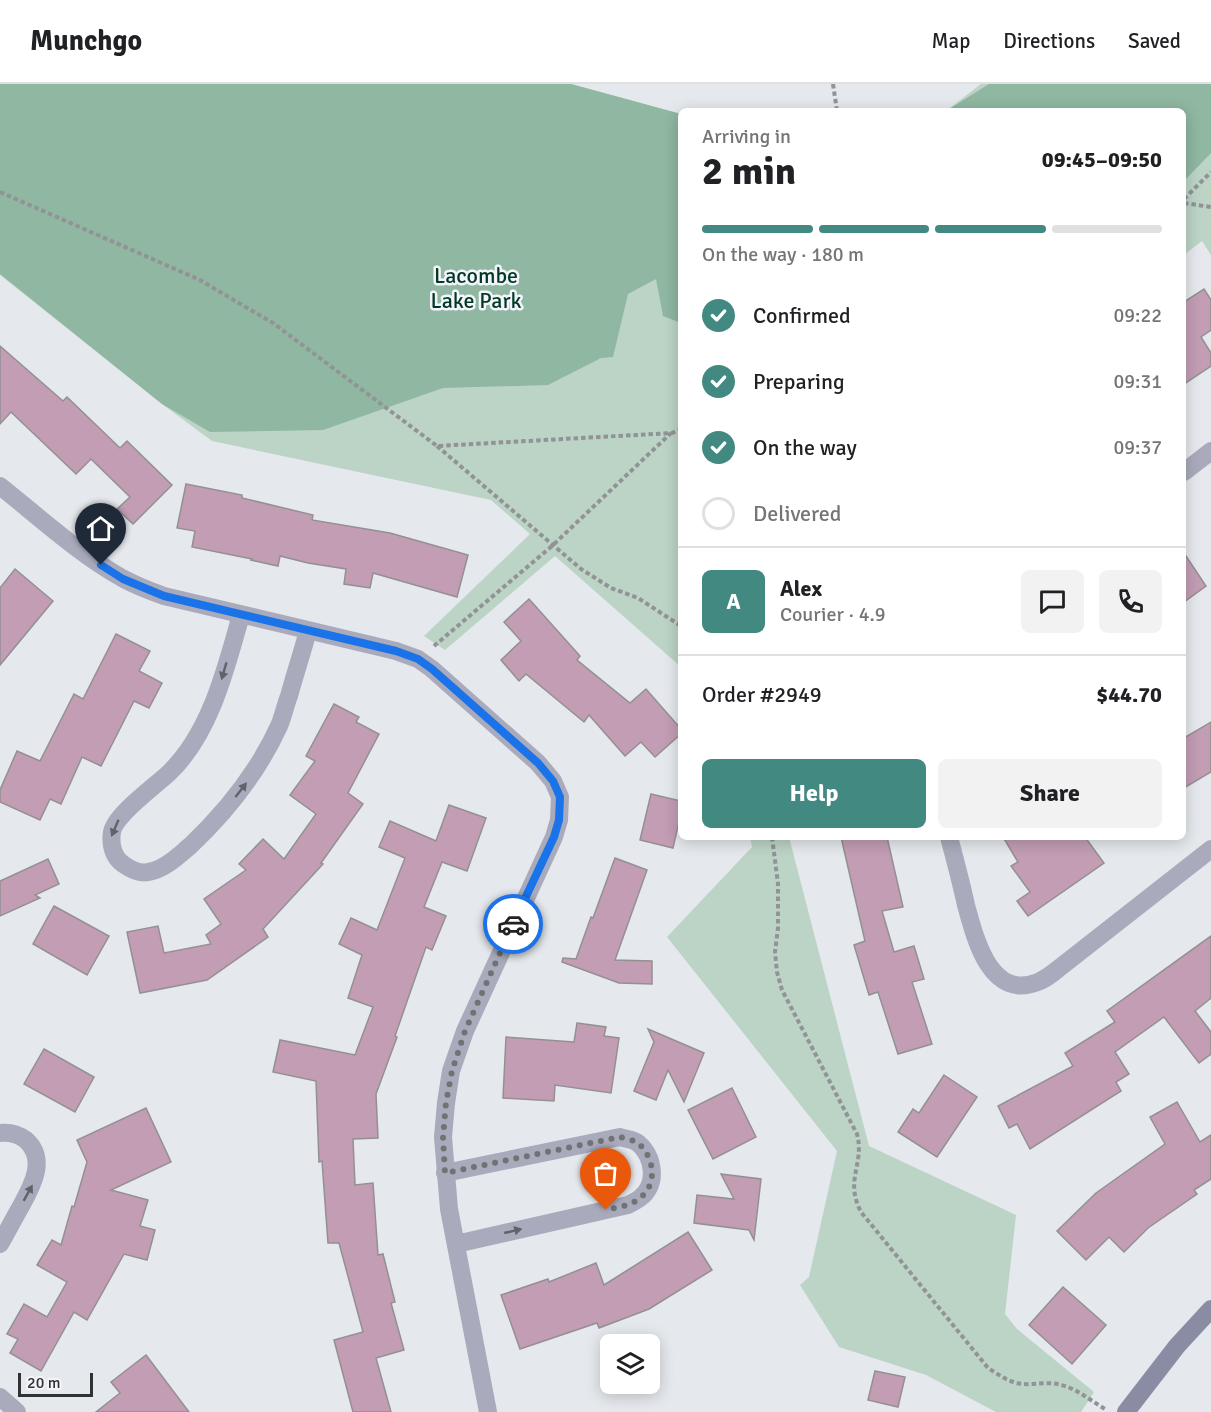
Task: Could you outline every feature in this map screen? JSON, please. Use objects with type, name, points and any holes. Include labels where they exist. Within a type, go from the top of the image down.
[{"type":"street","points":[[1186,470],[1211,451]]},
{"type":"street","points":[[0,486],[101,565],[123,579],[164,596],[396,651],[418,659],[538,763],[553,781],[560,797],[559,820],[554,837],[465,1031],[452,1071],[446,1103],[443,1137],[449,1209],[488,1412]]},
{"type":"street","points":[[241,615],[219,689],[194,742],[173,770],[121,816],[112,830],[111,846],[120,862],[133,871],[147,873],[161,868],[180,855],[210,826],[249,779],[280,724],[308,631]]},
{"type":"street","points":[[950,840],[979,950],[988,966],[996,974],[1008,982],[1019,985],[1039,981],[1058,969],[1211,849]]},
{"type":"street","points":[[0,1133],[13,1133],[21,1136],[34,1152],[36,1162],[33,1184],[0,1244]]},
{"type":"street","points":[[445,1173],[620,1137],[637,1142],[647,1155],[653,1171],[650,1185],[642,1197],[628,1205],[456,1244]]},
{"type":"street","points":[[1126,1412],[1177,1346],[1211,1309]]},
{"type":"street","points":[[0,1397],[17,1412]]},
{"type":"path","points":[[833,84],[837,108]]},
{"type":"path","points":[[1186,199],[1211,172]]},
{"type":"path","points":[[0,192],[200,280],[273,323],[437,446],[581,569],[611,588],[638,598],[678,624]]},
{"type":"path","points":[[1186,201],[1211,207]]},
{"type":"path","points":[[433,646],[552,546],[672,433],[678,430]]},
{"type":"path","points":[[437,446],[672,433]]},
{"type":"path","points":[[772,840],[778,884],[777,972],[782,990],[857,1134],[860,1154],[854,1192],[861,1212],[988,1368],[1005,1379],[1022,1384],[1061,1384],[1102,1407]]},
{"type":"green space","name":"Lacombe Lake Park","points":[[0,84],[571,84],[678,113],[678,664],[555,556],[445,650],[424,636],[530,534],[491,500],[212,441],[0,275]]},
{"type":"green space","name":"Lacombe Lake Park","points":[[0,84],[571,84],[678,113],[678,322],[663,316],[656,279],[628,294],[613,357],[601,358],[548,385],[443,388],[323,430],[210,432],[162,404],[0,274]]},
{"type":"green space","points":[[981,84],[1211,84],[1211,255],[1202,241],[1186,253],[1186,108],[950,108]]},
{"type":"green space","points":[[989,84],[1211,84],[1211,153],[1186,179],[1186,108],[951,108]]},
{"type":"green space","points":[[751,840],[790,840],[869,1146],[1016,1215],[1005,1314],[1017,1329],[1094,1392],[1081,1412],[996,1412],[926,1375],[839,1347],[800,1285],[809,1277],[837,1151],[667,937],[752,847]]},
{"type":"building","points":[[1204,289],[1211,300],[1211,330],[1201,337],[1211,353],[1211,366],[1186,383],[1186,301]]},
{"type":"building","points":[[0,346],[63,401],[67,397],[120,448],[127,441],[172,485],[133,524],[117,509],[130,497],[91,459],[76,474],[11,412],[0,424]]},
{"type":"building","points":[[186,484],[242,495],[242,498],[313,515],[312,520],[390,533],[468,555],[457,597],[373,573],[370,588],[344,584],[346,569],[280,556],[278,566],[192,547],[195,531],[177,528]]},
{"type":"building","points":[[1186,556],[1206,586],[1186,601]]},
{"type":"building","points":[[15,569],[53,601],[0,665],[0,588]]},
{"type":"building","points":[[529,599],[580,656],[577,660],[630,703],[646,689],[678,726],[678,737],[655,757],[641,742],[625,756],[589,715],[584,722],[526,674],[519,681],[501,660],[521,641],[504,622]]},
{"type":"building","points":[[116,634],[150,651],[139,671],[162,683],[149,708],[134,701],[101,766],[82,757],[61,804],[50,799],[40,820],[0,802],[0,790],[17,751],[40,761],[74,694],[83,699]]},
{"type":"building","points":[[334,704],[359,717],[356,722],[379,734],[348,793],[363,804],[321,863],[323,864],[263,929],[268,937],[207,980],[140,993],[127,932],[158,926],[164,953],[211,944],[206,935],[221,924],[204,899],[246,870],[239,864],[263,839],[284,859],[316,814],[290,795],[315,761],[306,756]]},
{"type":"building","points":[[1211,722],[1211,772],[1186,787],[1186,737]]},
{"type":"building","points":[[651,794],[678,800],[678,826],[673,848],[640,840]]},
{"type":"building","points":[[449,805],[486,818],[467,871],[442,862],[424,907],[446,916],[432,950],[426,947],[376,1094],[378,1138],[353,1139],[355,1185],[373,1183],[378,1255],[383,1254],[395,1302],[391,1303],[404,1350],[376,1358],[391,1412],[353,1412],[334,1340],[363,1332],[339,1243],[328,1243],[322,1161],[319,1162],[316,1081],[273,1072],[280,1040],[355,1055],[373,1007],[348,998],[362,955],[339,944],[351,918],[377,930],[405,858],[379,847],[390,821],[436,841]]},
{"type":"building","points":[[842,840],[888,840],[903,907],[882,911],[894,952],[914,946],[924,979],[912,982],[932,1044],[898,1054],[878,992],[869,995],[854,945],[865,941]]},
{"type":"building","points":[[1005,840],[1087,840],[1104,863],[1028,916],[1017,901],[1030,892],[1011,866],[1018,862]]},
{"type":"building","points":[[615,858],[647,870],[615,960],[652,961],[652,984],[619,983],[562,962],[563,958],[576,959]]},
{"type":"building","points":[[48,859],[59,884],[35,895],[40,898],[0,916],[0,881]]},
{"type":"building","points":[[54,906],[109,936],[87,975],[33,944]]},
{"type":"building","points":[[1211,936],[1211,998],[1195,1011],[1211,1032],[1211,1054],[1199,1063],[1164,1017],[1115,1052],[1129,1074],[1116,1082],[1121,1091],[1030,1149],[1017,1124],[1009,1128],[998,1106],[1073,1066],[1065,1053],[1115,1022],[1107,1011]]},
{"type":"building","points":[[577,1023],[606,1027],[604,1036],[619,1038],[611,1093],[555,1085],[554,1101],[503,1098],[506,1037],[574,1042]]},
{"type":"building","points":[[648,1029],[704,1053],[684,1102],[668,1070],[656,1100],[634,1091],[654,1042]]},
{"type":"building","points":[[44,1049],[94,1077],[75,1112],[24,1084]]},
{"type":"building","points":[[944,1075],[977,1097],[937,1157],[898,1132],[913,1109],[919,1113]]},
{"type":"building","points":[[732,1088],[756,1137],[713,1159],[688,1110]]},
{"type":"building","points":[[1177,1102],[1200,1142],[1211,1135],[1211,1179],[1194,1190],[1197,1194],[1148,1228],[1124,1252],[1109,1237],[1086,1260],[1057,1231],[1096,1193],[1165,1144],[1150,1117]]},
{"type":"building","points":[[146,1108],[171,1162],[111,1190],[148,1200],[140,1226],[155,1230],[147,1260],[124,1254],[87,1320],[74,1312],[41,1371],[10,1353],[18,1339],[7,1334],[24,1304],[47,1317],[67,1282],[37,1265],[52,1240],[61,1245],[72,1206],[74,1207],[87,1162],[77,1140]]},
{"type":"building","points":[[721,1174],[761,1179],[754,1240],[749,1230],[694,1223],[697,1195],[734,1199]]},
{"type":"building","points":[[688,1232],[712,1270],[649,1309],[599,1328],[597,1323],[520,1349],[501,1295],[548,1279],[549,1282],[596,1263],[604,1285]]},
{"type":"building","points":[[1063,1287],[1106,1325],[1072,1364],[1029,1325]]},
{"type":"building","points":[[146,1355],[189,1412],[96,1412],[120,1393],[111,1382]]},
{"type":"building","points":[[875,1371],[905,1377],[898,1407],[868,1400]]},
{"type":"way so far","points":[[513,924],[465,1031],[452,1071],[443,1137],[445,1173],[620,1137],[637,1142],[647,1155],[653,1171],[650,1185],[642,1197],[628,1205],[606,1210]]},
{"type":"route","points":[[101,565],[123,579],[164,596],[396,651],[418,659],[432,669],[538,763],[553,781],[560,797],[559,820],[554,837],[513,924]]}]
